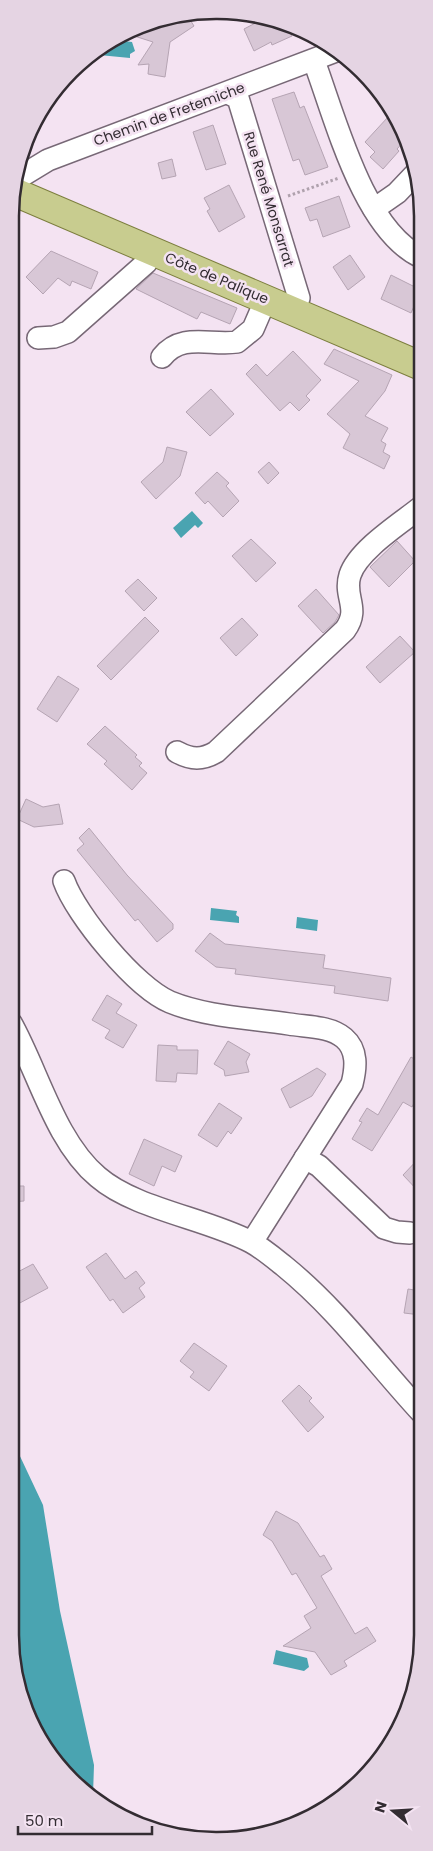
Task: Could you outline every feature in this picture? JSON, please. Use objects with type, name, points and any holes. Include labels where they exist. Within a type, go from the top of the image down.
[{"type":"main road","name":"Côte de Palique","points":[[21,189],[152,251],[266,299],[296,305],[414,363]]},
{"type":"street","name":"Chemin de Fretemiche","points":[[23,179],[37,166],[60,154],[330,55]]},
{"type":"street","points":[[314,61],[355,172],[374,209],[403,244],[414,252]]},
{"type":"street","name":"Rue René Monsarrat","points":[[228,93],[238,98],[271,202],[296,305]]},
{"type":"street","points":[[374,209],[397,193],[410,179]]},
{"type":"street","points":[[38,338],[54,337],[68,332],[146,263],[152,251]]},
{"type":"street","points":[[162,357],[167,350],[186,342],[237,342],[253,329],[266,299]]},
{"type":"street","points":[[177,752],[187,758],[196,759],[216,752],[345,630],[353,617],[348,586],[350,575],[356,564],[368,550],[414,512]]},
{"type":"street","points":[[64,881],[74,904],[128,971],[154,993],[169,1001],[207,1012],[323,1029],[343,1038],[350,1045],[355,1056],[356,1069],[352,1084],[252,1242]]},
{"type":"street","points":[[19,1040],[60,1127],[88,1168],[97,1177],[120,1192],[252,1242],[325,1301],[414,1404]]},
{"type":"street","points":[[305,1158],[319,1166],[384,1228],[410,1233]]},
{"type":"path","points":[[271,202],[355,172]]},
{"type":"water","points":[[125,41],[132,42],[135,51],[130,54],[130,58],[102,55]]},
{"type":"water","points":[[192,511],[203,523],[198,528],[195,525],[181,538],[173,528]]},
{"type":"water","points":[[211,908],[237,911],[236,915],[239,917],[239,923],[210,920]]},
{"type":"water","points":[[297,917],[318,920],[317,931],[296,928]]},
{"type":"water","points":[[19,1454],[43,1505],[60,1611],[94,1765],[93,1789],[68,1765],[52,1744],[39,1722],[25,1686],[19,1647]]},
{"type":"water","points":[[276,1650],[307,1658],[309,1667],[304,1671],[273,1664]]},
{"type":"building","points":[[190,20],[194,26],[170,42],[165,77],[148,74],[149,64],[138,65],[153,42],[135,36],[165,25]]},
{"type":"building","points":[[255,23],[280,29],[291,33],[292,36],[272,45],[271,42],[254,51],[244,29]]},
{"type":"building","points":[[294,92],[300,108],[304,106],[328,167],[305,175],[299,159],[293,161],[272,99]]},
{"type":"building","points":[[388,117],[401,145],[397,149],[399,151],[383,169],[370,157],[375,152],[365,142]]},
{"type":"building","points":[[213,125],[226,164],[206,170],[193,132]]},
{"type":"building","points":[[172,159],[176,176],[162,179],[158,163]]},
{"type":"building","points":[[229,185],[245,217],[219,232],[207,211],[210,209],[204,198]]},
{"type":"building","points":[[339,196],[350,227],[323,237],[317,219],[310,221],[305,208]]},
{"type":"building","points":[[51,251],[98,272],[91,289],[72,281],[70,286],[58,278],[43,294],[26,277]]},
{"type":"building","points":[[350,255],[365,277],[348,290],[333,267]]},
{"type":"building","points":[[153,273],[237,308],[230,324],[201,312],[197,319],[136,289]]},
{"type":"building","points":[[391,275],[414,286],[414,306],[411,313],[381,299]]},
{"type":"building","points":[[334,349],[392,375],[385,391],[365,416],[388,428],[381,441],[386,444],[383,452],[390,456],[384,469],[343,448],[350,434],[327,414],[359,381],[324,364]]},
{"type":"building","points":[[293,351],[321,380],[306,396],[310,400],[299,411],[290,402],[280,411],[246,374],[256,364],[267,376]]},
{"type":"building","points":[[211,389],[234,414],[210,436],[186,412]]},
{"type":"building","points":[[167,447],[187,452],[180,476],[156,499],[141,482],[163,462]]},
{"type":"building","points":[[269,462],[279,473],[268,484],[258,472]]},
{"type":"building","points":[[217,472],[229,483],[226,486],[239,501],[223,517],[208,501],[205,504],[195,493]]},
{"type":"building","points":[[251,539],[276,563],[256,582],[232,556]]},
{"type":"building","points":[[397,541],[414,560],[389,587],[370,567]]},
{"type":"building","points":[[138,579],[157,598],[144,611],[125,591]]},
{"type":"building","points":[[316,589],[339,615],[335,622],[323,633],[298,606]]},
{"type":"building","points":[[145,617],[159,631],[111,680],[97,666]]},
{"type":"building","points":[[242,618],[258,635],[236,656],[220,638]]},
{"type":"building","points":[[400,636],[414,651],[380,683],[366,667]]},
{"type":"building","points":[[58,676],[79,689],[57,722],[37,709]]},
{"type":"building","points":[[105,726],[137,755],[135,757],[142,763],[139,766],[147,773],[132,790],[104,764],[107,761],[87,744]]},
{"type":"building","points":[[26,799],[43,807],[59,804],[63,824],[34,827],[19,820],[19,815]]},
{"type":"building","points":[[89,828],[127,875],[173,924],[173,929],[157,942],[138,919],[135,921],[77,850],[84,844],[79,838]]},
{"type":"building","points":[[210,933],[225,944],[325,955],[323,968],[391,978],[388,1001],[334,993],[335,986],[235,974],[236,969],[216,967],[195,951]]},
{"type":"building","points":[[107,995],[122,1004],[116,1013],[137,1025],[123,1048],[105,1038],[110,1030],[92,1020]]},
{"type":"building","points":[[228,1041],[250,1054],[246,1062],[249,1072],[225,1076],[224,1070],[214,1064]]},
{"type":"building","points":[[158,1045],[177,1046],[177,1050],[198,1050],[197,1074],[177,1073],[176,1082],[156,1081]]},
{"type":"building","points":[[411,1057],[414,1059],[414,1103],[412,1107],[403,1102],[372,1151],[352,1139],[362,1122],[359,1121],[367,1108],[378,1115]]},
{"type":"building","points":[[317,1068],[326,1074],[312,1096],[290,1108],[281,1089]]},
{"type":"building","points":[[219,1103],[242,1118],[231,1134],[228,1131],[217,1147],[198,1135]]},
{"type":"building","points":[[144,1139],[182,1156],[175,1172],[162,1166],[154,1186],[129,1174]]},
{"type":"building","points":[[414,1163],[414,1187],[403,1175]]},
{"type":"building","points":[[19,1186],[24,1186],[24,1201],[19,1201]]},
{"type":"building","points":[[106,1253],[125,1279],[136,1271],[145,1283],[139,1288],[145,1297],[123,1313],[113,1299],[110,1301],[86,1267]]},
{"type":"building","points":[[33,1264],[48,1288],[19,1303],[19,1271]]},
{"type":"building","points":[[408,1289],[414,1290],[414,1314],[404,1313]]},
{"type":"building","points":[[194,1343],[227,1366],[209,1391],[190,1377],[194,1372],[180,1361]]},
{"type":"building","points":[[299,1385],[312,1398],[309,1401],[324,1417],[308,1432],[282,1401]]},
{"type":"building","points":[[276,1511],[298,1523],[320,1557],[324,1555],[332,1569],[321,1576],[355,1634],[367,1627],[376,1641],[344,1661],[347,1666],[331,1675],[315,1652],[283,1646],[311,1628],[304,1616],[317,1608],[296,1573],[292,1575],[272,1541],[263,1535]]}]
